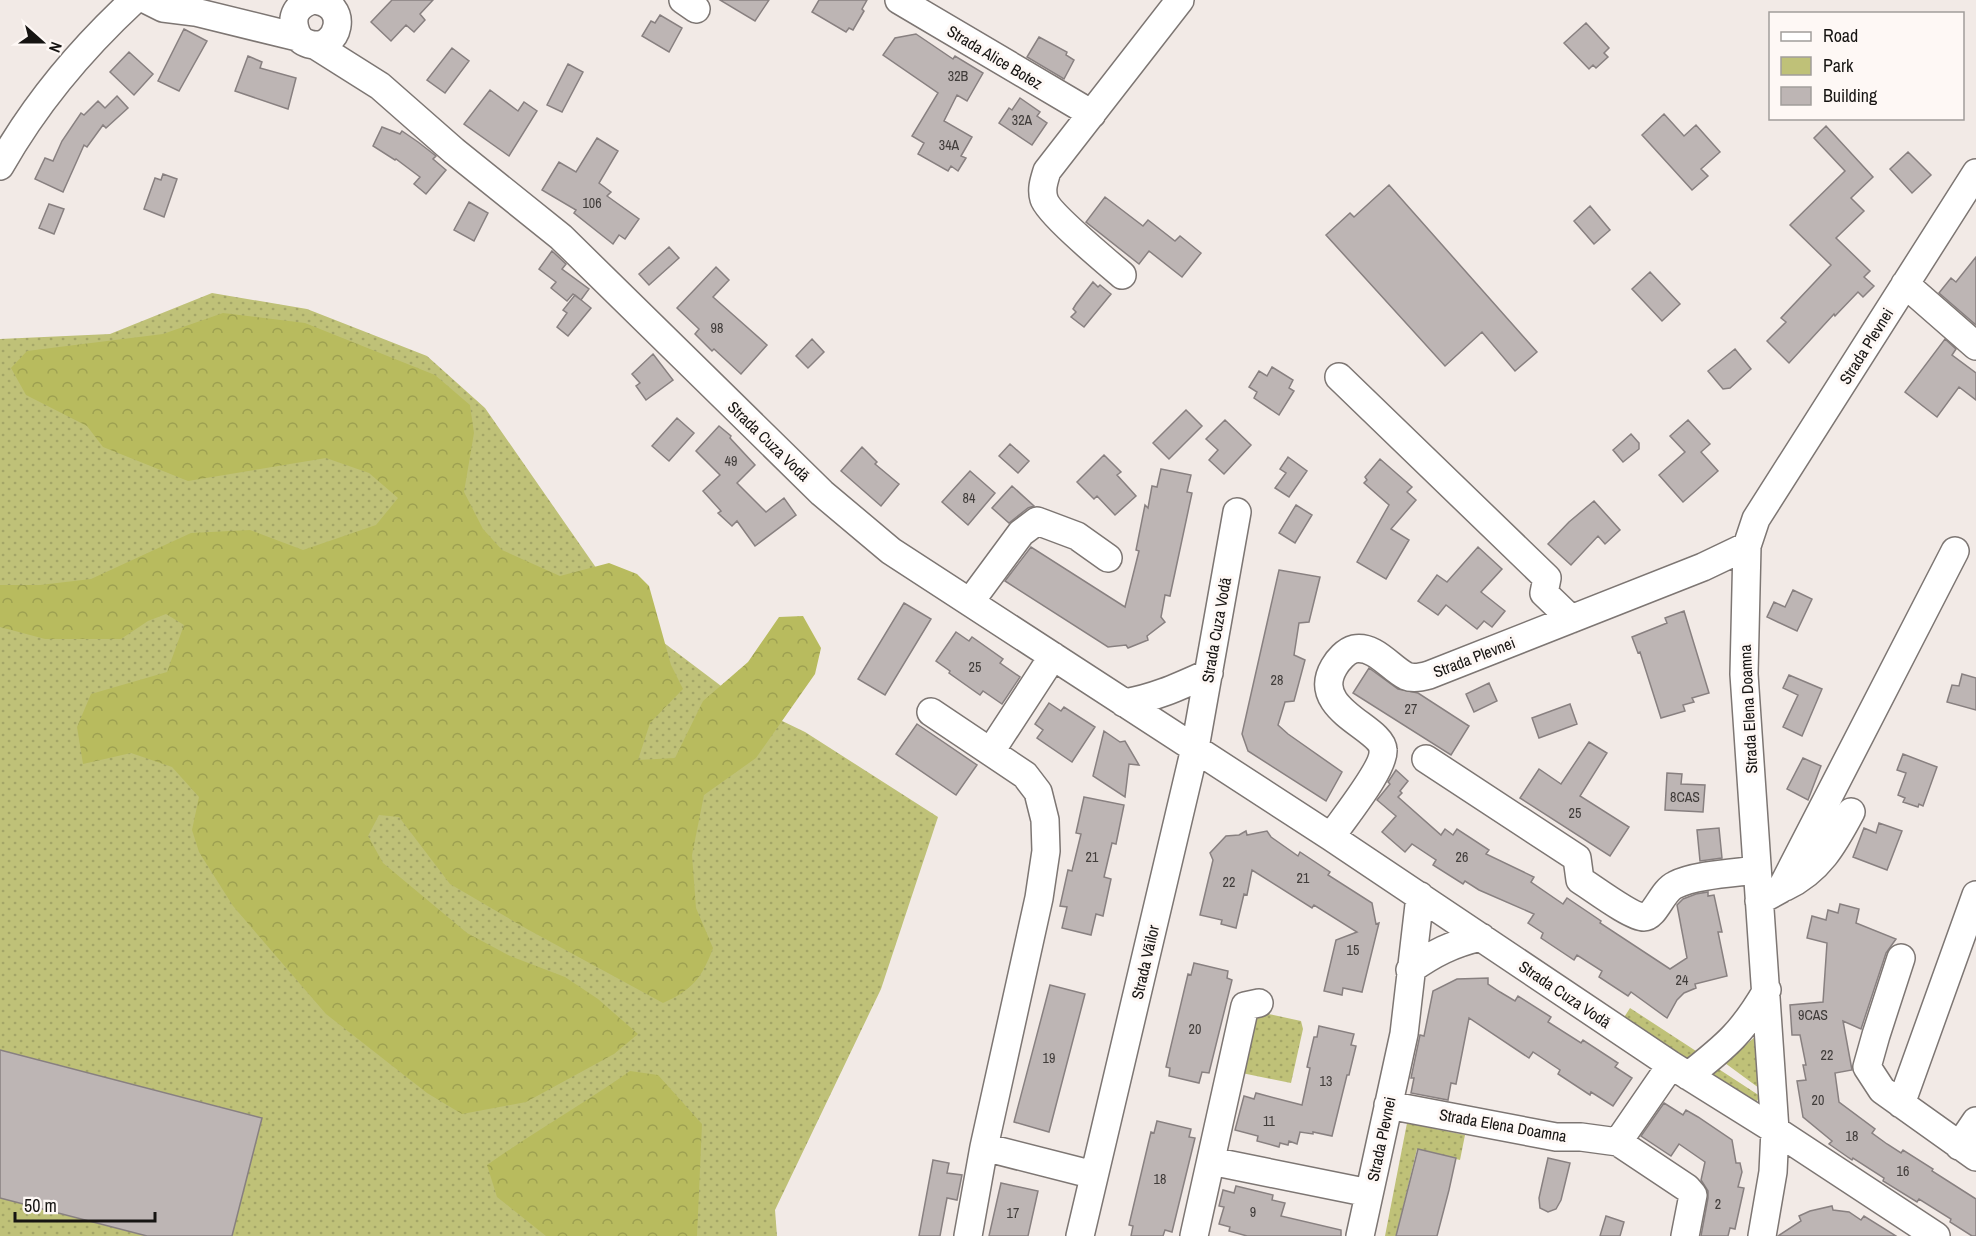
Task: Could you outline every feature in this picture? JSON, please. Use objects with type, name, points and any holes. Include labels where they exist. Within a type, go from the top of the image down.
[{"type":"street","points":[[0,166],[17,136],[49,90],[103,29],[135,0]]},
{"type":"street","points":[[147,0],[163,8],[195,12],[238,23],[316,13]]},
{"type":"street","name":"Strada Alice Botez","points":[[899,0],[1092,114]]},
{"type":"street","points":[[1122,275],[1073,232],[1044,201],[1043,185],[1047,171],[1180,0]]},
{"type":"street","name":"Strada Cuza Vodă","points":[[316,13],[380,86],[454,151],[561,237],[822,493],[891,551],[1240,777],[1680,1070],[1936,1236]]},
{"type":"street","name":"Strada Plevnei","points":[[1756,519],[1976,173]]},
{"type":"street","points":[[1905,284],[1976,346]]},
{"type":"street","points":[[1339,377],[1547,578],[1544,593],[1570,619]]},
{"type":"street","name":"Strada Cuza Vodă","points":[[1195,748],[1237,512]]},
{"type":"street","name":"Strada Elena Doamna","points":[[1756,519],[1747,546],[1744,674],[1757,870],[1770,895],[1767,990],[1775,1130],[1773,1172],[1762,1236]]},
{"type":"street","points":[[970,602],[1021,533],[1037,520],[1077,536],[1108,558]]},
{"type":"street","name":"Strada Plevnei","points":[[1331,837],[1378,768],[1383,750],[1380,741],[1340,709],[1333,698],[1329,684],[1332,672],[1352,639],[1408,676],[1418,678],[1702,567],[1747,546]]},
{"type":"street","points":[[1770,895],[1955,551]]},
{"type":"street","points":[[991,751],[1053,656]]},
{"type":"street","points":[[1124,703],[1166,693],[1209,673]]},
{"type":"street","points":[[931,712],[1025,775],[1038,792],[1045,820],[1046,851],[1039,898],[984,1147],[968,1236]]},
{"type":"street","name":"Strada Văilor","points":[[1080,1236],[1195,748]]},
{"type":"street","points":[[1426,759],[1577,858],[1580,880],[1634,914],[1645,917],[1652,914],[1666,891],[1681,882],[1757,870]]},
{"type":"street","points":[[1183,801],[1206,783],[1220,777],[1240,777]]},
{"type":"street","points":[[1770,895],[1796,882],[1824,858],[1851,812]]},
{"type":"street","points":[[1901,1104],[1976,895]]},
{"type":"street","name":"Strada Plevnei","points":[[1360,1236],[1404,1034],[1420,896]]},
{"type":"street","points":[[1410,970],[1432,954],[1480,937]]},
{"type":"street","points":[[1901,958],[1868,1067],[1881,1090],[1968,1152],[1976,1121]]},
{"type":"street","points":[[1618,1142],[1680,1070],[1731,1042],[1745,1025],[1767,990]]},
{"type":"street","points":[[1194,1236],[1245,1006],[1258,1002]]},
{"type":"street","name":"Strada Elena Doamna","points":[[1388,1104],[1556,1137],[1581,1137],[1618,1142],[1693,1194],[1685,1236]]},
{"type":"street","points":[[984,1147],[1094,1175]]},
{"type":"street","points":[[1211,1161],[1369,1193]]},
{"type":"green space","points":[[212,293],[307,309],[427,356],[485,408],[631,618],[741,701],[805,732],[938,817],[881,989],[775,1210],[777,1236],[0,1236],[0,339],[110,334]]},
{"type":"green space","points":[[223,313],[305,323],[435,375],[470,405],[474,433],[464,492],[483,529],[502,550],[560,576],[609,563],[637,574],[649,586],[671,665],[683,689],[650,723],[638,760],[675,758],[703,701],[748,662],[779,617],[803,616],[821,648],[815,674],[756,758],[704,795],[692,855],[696,908],[713,948],[705,967],[695,982],[682,993],[663,1003],[450,884],[399,817],[379,815],[368,836],[383,863],[467,933],[510,956],[565,977],[598,999],[638,1034],[614,1054],[526,1102],[462,1114],[427,1093],[326,1014],[233,906],[199,852],[192,830],[199,797],[172,767],[131,753],[83,764],[77,727],[91,694],[167,672],[184,625],[166,614],[148,621],[121,639],[45,639],[0,627],[0,585],[40,585],[91,579],[191,533],[250,530],[303,550],[376,525],[398,498],[369,473],[326,458],[188,481],[103,447],[87,426],[26,395],[11,368],[27,351],[163,334]]},
{"type":"green space","points":[[1630,1008],[1696,1051],[1691,1060],[1684,1059],[1623,1019]]},
{"type":"green space","points":[[1255,1011],[1301,1021],[1303,1029],[1291,1083],[1237,1072]]},
{"type":"green space","points":[[1756,1036],[1763,1091],[1725,1063]]},
{"type":"green space","points":[[1714,1066],[1760,1096],[1757,1101],[1750,1102],[1708,1074]]},
{"type":"green space","points":[[630,1071],[658,1075],[702,1124],[697,1236],[546,1236],[497,1197],[487,1165]]},
{"type":"green space","points":[[1407,1123],[1465,1135],[1460,1160],[1417,1149],[1396,1236],[1385,1236]]},
{"type":"building","points":[[392,0],[433,0],[420,14],[425,20],[414,32],[406,25],[391,41],[371,22]]},
{"type":"building","points":[[720,0],[769,0],[755,21]]},
{"type":"building","points":[[819,0],[867,0],[862,9],[864,11],[853,30],[849,28],[846,32],[812,12]]},
{"type":"building","points":[[660,15],[682,28],[669,52],[642,36],[651,21],[655,23]]},
{"type":"building","points":[[1586,23],[1609,48],[1604,53],[1608,57],[1596,68],[1593,65],[1589,69],[1564,43]]},
{"type":"building","points":[[184,29],[207,41],[179,91],[158,81]]},
{"type":"building","points":[[916,34],[953,59],[955,56],[983,73],[967,101],[957,95],[944,121],[972,137],[961,156],[966,158],[958,171],[951,166],[948,171],[918,154],[924,143],[912,136],[938,93],[883,55],[895,38]]},
{"type":"building","points":[[1039,37],[1067,52],[1066,55],[1074,60],[1064,79],[1027,57]]},
{"type":"building","points":[[452,48],[469,61],[445,93],[427,80]]},
{"type":"building","points":[[129,52],[153,74],[134,95],[110,72]]},
{"type":"building","points":[[248,56],[262,62],[260,68],[296,78],[288,109],[235,91]]},
{"type":"building","points":[[568,64],[583,72],[562,112],[547,105]]},
{"type":"building","points":[[490,90],[518,111],[524,102],[537,111],[509,156],[464,124]]},
{"type":"building","points":[[117,96],[128,108],[106,128],[103,125],[87,147],[84,145],[63,192],[35,179],[45,158],[53,161],[62,141],[81,113],[84,115],[98,101],[105,108]]},
{"type":"building","points":[[1020,98],[1040,112],[1037,116],[1047,123],[1032,145],[999,123],[1009,108],[1012,110]]},
{"type":"building","points":[[1664,114],[1684,136],[1696,125],[1720,152],[1701,169],[1708,176],[1692,190],[1642,135]]},
{"type":"building","points":[[1826,126],[1873,177],[1851,198],[1864,211],[1836,238],[1870,271],[1864,277],[1874,286],[1863,297],[1858,292],[1835,316],[1834,314],[1789,363],[1767,341],[1786,322],[1781,318],[1831,265],[1790,225],[1845,171],[1814,138]]},
{"type":"building","points":[[382,127],[400,134],[402,131],[436,156],[433,159],[446,170],[426,194],[414,184],[420,177],[396,159],[373,146]]},
{"type":"building","points":[[597,138],[618,151],[599,183],[611,192],[607,196],[639,219],[625,239],[619,235],[613,244],[574,213],[576,210],[542,190],[559,162],[576,172]]},
{"type":"building","points":[[1908,152],[1931,175],[1912,193],[1890,169]]},
{"type":"building","points":[[163,174],[177,179],[164,217],[144,209],[155,178],[161,180]]},
{"type":"building","points":[[1389,185],[1537,352],[1515,371],[1482,332],[1445,366],[1326,235],[1350,213],[1354,217]]},
{"type":"building","points":[[1105,197],[1143,226],[1148,220],[1175,241],[1180,236],[1201,253],[1182,277],[1149,251],[1139,264],[1086,222]]},
{"type":"building","points":[[469,202],[488,213],[474,241],[454,230]]},
{"type":"building","points":[[49,204],[64,209],[54,234],[39,228]]},
{"type":"building","points":[[1590,206],[1610,230],[1594,244],[1574,221]]},
{"type":"building","points":[[669,247],[679,258],[649,285],[639,274]]},
{"type":"building","points":[[552,251],[566,264],[562,269],[589,289],[581,300],[573,294],[567,301],[551,288],[556,282],[539,269]]},
{"type":"building","points":[[1976,257],[1976,325],[1939,293],[1951,278],[1956,282]]},
{"type":"building","points":[[716,267],[729,280],[713,297],[767,345],[741,374],[695,334],[699,329],[677,308]]},
{"type":"building","points":[[1650,272],[1680,304],[1662,321],[1632,289]]},
{"type":"building","points":[[1093,282],[1111,294],[1084,327],[1071,317],[1076,312],[1073,309],[1076,304]]},
{"type":"building","points":[[575,295],[591,308],[568,336],[557,327],[567,313],[563,310]]},
{"type":"building","points":[[812,339],[824,352],[808,368],[796,356]]},
{"type":"building","points":[[1945,339],[1956,349],[1952,355],[1976,373],[1976,400],[1959,387],[1937,417],[1905,392]]},
{"type":"building","points":[[1735,349],[1751,369],[1730,388],[1723,389],[1708,371]]},
{"type":"building","points":[[653,354],[673,380],[646,400],[636,386],[640,383],[632,374]]},
{"type":"building","points":[[1272,367],[1293,380],[1289,388],[1294,391],[1279,415],[1254,398],[1257,392],[1249,387],[1259,371],[1267,376]]},
{"type":"building","points":[[1186,410],[1202,426],[1169,459],[1153,443]]},
{"type":"building","points":[[677,418],[694,433],[669,461],[652,446]]},
{"type":"building","points":[[1225,420],[1251,445],[1224,474],[1209,460],[1218,450],[1206,439]]},
{"type":"building","points":[[1688,420],[1710,444],[1701,452],[1718,471],[1683,502],[1659,475],[1685,452],[1670,436]]},
{"type":"building","points":[[719,426],[731,436],[730,438],[755,465],[737,483],[766,512],[784,498],[796,515],[755,546],[737,521],[732,526],[718,513],[721,511],[703,491],[720,475],[696,451]]},
{"type":"building","points":[[1631,434],[1639,443],[1639,449],[1623,462],[1613,450]]},
{"type":"building","points":[[1010,444],[1029,461],[1018,473],[999,456]]},
{"type":"building","points":[[862,447],[877,462],[875,464],[899,484],[881,506],[841,471]]},
{"type":"building","points":[[1104,455],[1121,472],[1117,475],[1136,496],[1115,515],[1097,496],[1094,499],[1077,482]]},
{"type":"building","points":[[1288,457],[1307,471],[1289,497],[1275,488],[1286,473],[1280,469]]},
{"type":"building","points":[[1380,459],[1412,487],[1407,492],[1416,500],[1391,529],[1409,540],[1386,579],[1357,562],[1389,505],[1364,483],[1367,480],[1365,477]]},
{"type":"building","points":[[1161,469],[1191,475],[1187,492],[1192,493],[1170,596],[1165,595],[1161,617],[1165,622],[1147,636],[1148,640],[1128,648],[1126,645],[1108,647],[1005,581],[1031,547],[1125,607],[1139,551],[1136,550],[1145,505],[1148,508],[1152,486],[1157,487]]},
{"type":"building","points":[[970,471],[995,493],[968,525],[942,502]]},
{"type":"building","points":[[1012,486],[1034,506],[1009,523],[992,508]]},
{"type":"building","points":[[1594,501],[1620,530],[1605,544],[1598,536],[1571,565],[1548,544]]},
{"type":"building","points":[[1296,505],[1312,515],[1295,543],[1279,533]]},
{"type":"building","points":[[1478,547],[1502,569],[1481,592],[1505,611],[1492,627],[1484,621],[1477,629],[1446,605],[1438,615],[1418,601],[1437,575],[1447,582]]},
{"type":"building","points":[[1279,570],[1320,577],[1309,622],[1299,623],[1294,655],[1305,660],[1294,701],[1285,702],[1278,725],[1342,772],[1326,801],[1248,751],[1242,734]]},
{"type":"building","points":[[1793,590],[1812,599],[1797,631],[1767,617],[1774,602],[1785,607]]},
{"type":"building","points":[[904,603],[931,619],[885,695],[858,679]]},
{"type":"building","points":[[1684,611],[1709,693],[1692,698],[1694,702],[1683,705],[1685,711],[1661,718],[1640,652],[1638,653],[1632,637],[1667,623],[1665,618]]},
{"type":"building","points":[[956,632],[969,641],[972,637],[1003,659],[1000,663],[1020,677],[1002,704],[983,691],[980,695],[936,661]]},
{"type":"building","points":[[1369,668],[1398,689],[1418,693],[1469,726],[1451,755],[1353,693]]},
{"type":"building","points":[[1962,674],[1976,678],[1976,710],[1947,702],[1952,685],[1959,686]]},
{"type":"building","points":[[1789,675],[1822,689],[1802,736],[1783,727],[1798,695],[1783,688]]},
{"type":"building","points":[[1489,683],[1497,701],[1474,712],[1466,694]]},
{"type":"building","points":[[1049,703],[1061,711],[1064,707],[1095,727],[1072,762],[1037,738],[1043,730],[1035,724]]},
{"type":"building","points":[[1570,704],[1577,724],[1539,738],[1532,718]]},
{"type":"building","points":[[917,724],[977,765],[956,795],[896,754]]},
{"type":"building","points":[[1104,731],[1120,742],[1125,741],[1139,765],[1129,764],[1125,797],[1093,776]]},
{"type":"building","points":[[1589,742],[1607,753],[1580,796],[1629,827],[1610,856],[1520,798],[1539,769],[1561,784]]},
{"type":"building","points":[[1903,754],[1937,767],[1923,806],[1919,804],[1918,807],[1903,802],[1905,798],[1898,795],[1906,773],[1897,770]]},
{"type":"building","points":[[1803,758],[1821,766],[1808,800],[1787,789]]},
{"type":"building","points":[[1396,770],[1408,781],[1398,797],[1441,835],[1445,829],[1453,835],[1457,829],[1489,850],[1486,854],[1534,877],[1531,882],[1563,904],[1567,898],[1601,921],[1600,923],[1670,969],[1687,958],[1677,905],[1683,899],[1696,894],[1708,892],[1708,896],[1714,895],[1722,932],[1718,932],[1727,976],[1695,984],[1696,988],[1684,993],[1677,1000],[1667,1018],[1631,992],[1628,996],[1599,977],[1602,971],[1577,955],[1574,960],[1541,938],[1543,933],[1528,923],[1534,914],[1479,890],[1465,881],[1463,884],[1433,865],[1436,860],[1412,844],[1405,852],[1382,832],[1396,816],[1377,800],[1390,784],[1388,782]]},
{"type":"building","points":[[1667,773],[1682,774],[1681,784],[1705,785],[1703,812],[1665,810]]},
{"type":"building","points":[[1084,797],[1124,805],[1116,844],[1112,843],[1104,877],[1111,879],[1103,916],[1096,914],[1091,935],[1062,928],[1067,907],[1060,906],[1068,870],[1072,871],[1081,834],[1076,833]]},
{"type":"building","points":[[1879,823],[1902,831],[1887,870],[1853,857],[1864,828],[1876,833]]},
{"type":"building","points":[[1719,828],[1722,858],[1700,861],[1697,830]]},
{"type":"building","points":[[1246,831],[1247,835],[1267,831],[1271,837],[1298,856],[1300,852],[1330,872],[1328,875],[1372,903],[1376,924],[1379,923],[1362,992],[1343,988],[1342,995],[1324,991],[1336,940],[1357,932],[1314,905],[1312,908],[1252,870],[1247,895],[1244,894],[1236,928],[1221,924],[1222,920],[1200,915],[1213,860],[1210,853],[1226,836],[1239,835]]},
{"type":"building","points":[[1840,904],[1859,909],[1856,923],[1896,939],[1886,953],[1861,1029],[1843,1021],[1852,1070],[1835,1073],[1839,1102],[1875,1129],[1872,1133],[1887,1144],[1901,1153],[1903,1150],[1976,1199],[1976,1236],[1972,1236],[1950,1222],[1951,1219],[1919,1199],[1917,1202],[1883,1181],[1884,1178],[1853,1158],[1852,1160],[1829,1144],[1832,1141],[1803,1117],[1797,1081],[1806,1080],[1803,1065],[1806,1065],[1800,1035],[1792,1035],[1790,1005],[1823,1002],[1827,943],[1807,938],[1812,916],[1826,920],[1828,910],[1838,913]]},
{"type":"building","points":[[1194,963],[1228,971],[1227,978],[1232,980],[1209,1073],[1202,1072],[1199,1083],[1169,1076],[1170,1068],[1166,1067],[1188,974],[1191,975]]},
{"type":"building","points":[[1488,978],[1488,984],[1500,992],[1515,1001],[1518,996],[1551,1017],[1548,1022],[1581,1043],[1583,1040],[1618,1063],[1615,1067],[1632,1078],[1613,1106],[1591,1092],[1590,1095],[1558,1074],[1560,1070],[1533,1052],[1529,1058],[1469,1018],[1456,1084],[1451,1083],[1448,1100],[1411,1093],[1414,1078],[1411,1078],[1420,1035],[1424,1036],[1433,991],[1457,979]]},
{"type":"building","points":[[1050,985],[1085,994],[1049,1132],[1014,1122]]},
{"type":"building","points":[[1319,1026],[1354,1034],[1351,1045],[1356,1046],[1332,1136],[1300,1132],[1297,1144],[1289,1141],[1288,1145],[1280,1143],[1279,1147],[1257,1141],[1258,1136],[1235,1130],[1244,1096],[1254,1099],[1256,1093],[1302,1105],[1310,1068],[1307,1067]]},
{"type":"building","points":[[0,1050],[262,1118],[232,1236],[147,1236],[0,1198]]},
{"type":"building","points":[[1664,1103],[1683,1115],[1686,1110],[1732,1140],[1736,1163],[1740,1163],[1742,1172],[1738,1187],[1744,1188],[1735,1229],[1730,1228],[1728,1236],[1701,1236],[1708,1198],[1708,1191],[1701,1180],[1705,1162],[1679,1144],[1671,1156],[1641,1136]]},
{"type":"building","points":[[1157,1121],[1191,1129],[1189,1137],[1195,1138],[1172,1232],[1165,1230],[1163,1236],[1131,1236],[1133,1226],[1129,1225],[1151,1132],[1154,1133]]},
{"type":"building","points":[[1418,1149],[1456,1158],[1449,1190],[1437,1236],[1396,1236]]},
{"type":"building","points":[[1548,1158],[1570,1163],[1561,1200],[1556,1209],[1548,1212],[1540,1208],[1539,1198]]},
{"type":"building","points":[[933,1160],[949,1163],[947,1173],[962,1175],[957,1200],[947,1198],[940,1236],[919,1236]]},
{"type":"building","points":[[1001,1183],[1038,1191],[1028,1236],[989,1236]]},
{"type":"building","points":[[1236,1186],[1273,1195],[1272,1200],[1285,1203],[1281,1216],[1341,1230],[1341,1236],[1247,1236],[1229,1231],[1230,1227],[1219,1224],[1224,1207],[1219,1206],[1223,1190],[1234,1193]]},
{"type":"building","points":[[1832,1206],[1833,1210],[1849,1212],[1861,1220],[1864,1216],[1896,1236],[1778,1236],[1801,1221],[1799,1216]]},
{"type":"building","points":[[1606,1216],[1624,1222],[1620,1236],[1600,1236]]}]
